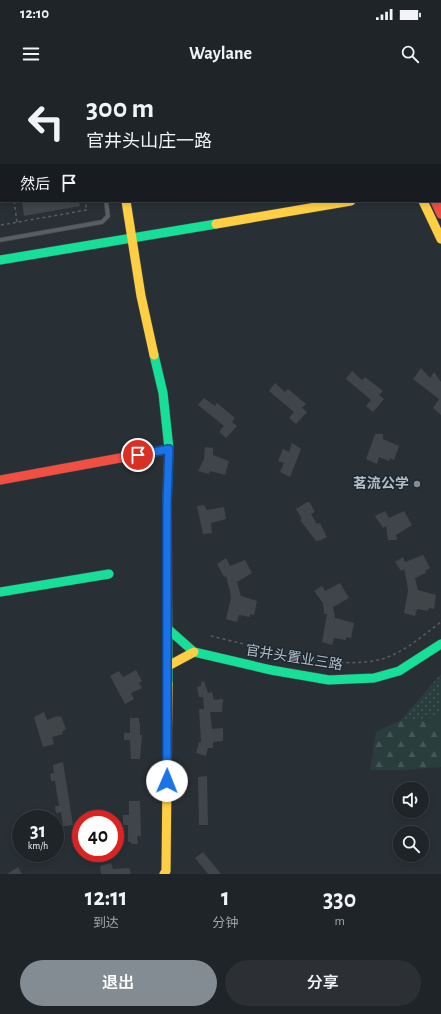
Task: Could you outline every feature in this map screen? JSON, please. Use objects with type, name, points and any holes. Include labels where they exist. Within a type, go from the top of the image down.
[{"type":"street","points":[[126,202],[143,302],[166,407],[169,449],[167,496],[168,666],[166,871],[164,874]]},
{"type":"street","points":[[0,260],[345,202]]},
{"type":"street","points":[[423,202],[441,239]]},
{"type":"street","points":[[435,202],[441,214]]},
{"type":"street","points":[[0,480],[169,449]]},
{"type":"street","points":[[0,592],[108,574]]},
{"type":"street","name":"官井头置业三路","points":[[168,629],[194,652],[296,675],[344,680],[374,678],[399,671],[441,644]]},
{"type":"street","points":[[168,666],[194,652]]},
{"type":"lane","points":[[0,240],[102,222],[108,216],[106,202]]},
{"type":"path","points":[[14,202],[17,222]]},
{"type":"path","points":[[1,225],[87,210],[85,202]]},
{"type":"path","points":[[211,636],[310,659],[335,662],[366,662],[383,659],[403,650],[412,645],[441,622]]},
{"type":"green space","points":[[441,674],[441,717],[401,720]]},
{"type":"green space","points":[[441,717],[441,767],[401,770],[370,770],[376,732],[401,720]]},
{"type":"building","points":[[22,202],[79,202],[80,206],[24,216]]},
{"type":"building","points":[[421,368],[430,378],[434,372],[441,382],[441,415],[433,408],[439,399],[413,379]]},
{"type":"building","points":[[352,371],[362,380],[365,377],[383,391],[379,395],[384,399],[373,412],[366,406],[371,400],[346,379]]},
{"type":"building","points":[[275,383],[285,392],[288,389],[306,404],[302,408],[307,412],[296,424],[289,418],[294,412],[269,391]]},
{"type":"building","points":[[204,398],[215,406],[217,403],[235,418],[232,422],[237,426],[226,438],[219,432],[224,426],[198,405]]},
{"type":"building","points":[[375,434],[383,434],[383,439],[399,446],[394,460],[390,458],[389,461],[379,457],[377,464],[366,459]]},
{"type":"building","points":[[292,443],[301,449],[290,477],[280,472],[284,463],[278,461],[283,449],[289,452]]},
{"type":"building","points":[[205,447],[213,448],[213,455],[229,461],[225,475],[210,471],[209,474],[198,471],[204,459]]},
{"type":"building","points":[[307,502],[310,503],[315,512],[311,514],[317,524],[320,523],[327,537],[321,540],[316,541],[300,520],[302,519],[296,509]]},
{"type":"building","points":[[204,505],[207,510],[224,507],[226,519],[211,523],[212,533],[203,534],[197,506]]},
{"type":"building","points":[[385,511],[389,518],[404,511],[412,525],[396,535],[397,540],[388,540],[386,526],[383,528],[375,516]]},
{"type":"building","points":[[423,555],[430,568],[425,571],[426,573],[415,578],[418,590],[436,595],[434,609],[429,608],[428,611],[417,609],[415,616],[404,613],[408,591],[407,583],[404,569],[401,571],[395,562],[403,557],[405,562]]},
{"type":"building","points":[[226,558],[230,566],[245,560],[252,573],[237,582],[241,596],[257,601],[254,615],[250,614],[250,617],[239,615],[237,622],[226,619],[231,598],[230,591],[226,576],[224,577],[217,564]]},
{"type":"building","points":[[340,583],[349,598],[333,607],[335,618],[354,623],[351,638],[346,637],[346,640],[334,638],[332,645],[322,642],[327,614],[324,614],[323,603],[314,591],[322,586],[325,591]]},
{"type":"building","points":[[136,670],[142,681],[139,683],[142,688],[131,693],[134,699],[125,704],[110,676],[119,671],[123,677]]},
{"type":"building","points":[[204,681],[208,693],[212,692],[214,700],[223,699],[222,712],[210,712],[212,729],[223,728],[223,741],[213,742],[213,748],[208,748],[206,756],[196,753],[199,742],[201,742],[199,709],[204,709],[203,697],[199,697],[197,687],[201,686],[201,682]]},
{"type":"building","points":[[44,712],[47,720],[61,716],[66,729],[62,732],[63,734],[52,737],[54,744],[43,747],[34,717]]},
{"type":"building","points":[[130,718],[139,718],[140,735],[142,735],[140,759],[131,759],[130,740],[124,740],[124,733],[130,733]]},
{"type":"building","points":[[63,762],[72,825],[64,826],[64,810],[56,810],[55,806],[59,806],[55,781],[51,781],[50,774],[54,773],[53,765]]},
{"type":"building","points":[[207,776],[208,825],[199,825],[198,777]]},
{"type":"building","points":[[129,801],[140,801],[141,836],[137,836],[138,844],[131,844],[131,842],[128,842],[128,825],[124,825],[124,815],[129,815]]},
{"type":"building","points":[[203,852],[221,874],[208,874],[195,858]]},
{"type":"building","points":[[111,863],[113,869],[129,868],[131,874],[101,874],[100,866]]},
{"type":"building","points":[[18,867],[22,874],[7,874]]},
{"type":"traffic: fast","points":[[0,260],[216,224]]},
{"type":"traffic: fast","points":[[154,355],[163,393],[169,449],[167,502],[168,684]]},
{"type":"traffic: fast","points":[[0,592],[109,574]]},
{"type":"traffic: fast","points":[[168,629],[194,652],[271,670],[329,680],[374,678],[399,671],[441,644]]},
{"type":"traffic: slow","points":[[126,202],[141,296],[154,355]]},
{"type":"traffic: slow","points":[[216,224],[345,202]]},
{"type":"traffic: slow","points":[[423,202],[441,239]]},
{"type":"traffic: slow","points":[[168,666],[194,652]]},
{"type":"traffic: slow","points":[[164,874],[166,871],[168,684]]},
{"type":"traffic: jam","points":[[435,202],[441,214]]},
{"type":"traffic: jam","points":[[0,480],[169,449]]},
{"type":"place","name":"茗流公学","points":[[417,484]]},
{"type":"route","points":[[138,455],[169,449],[167,476],[167,781]]}]
